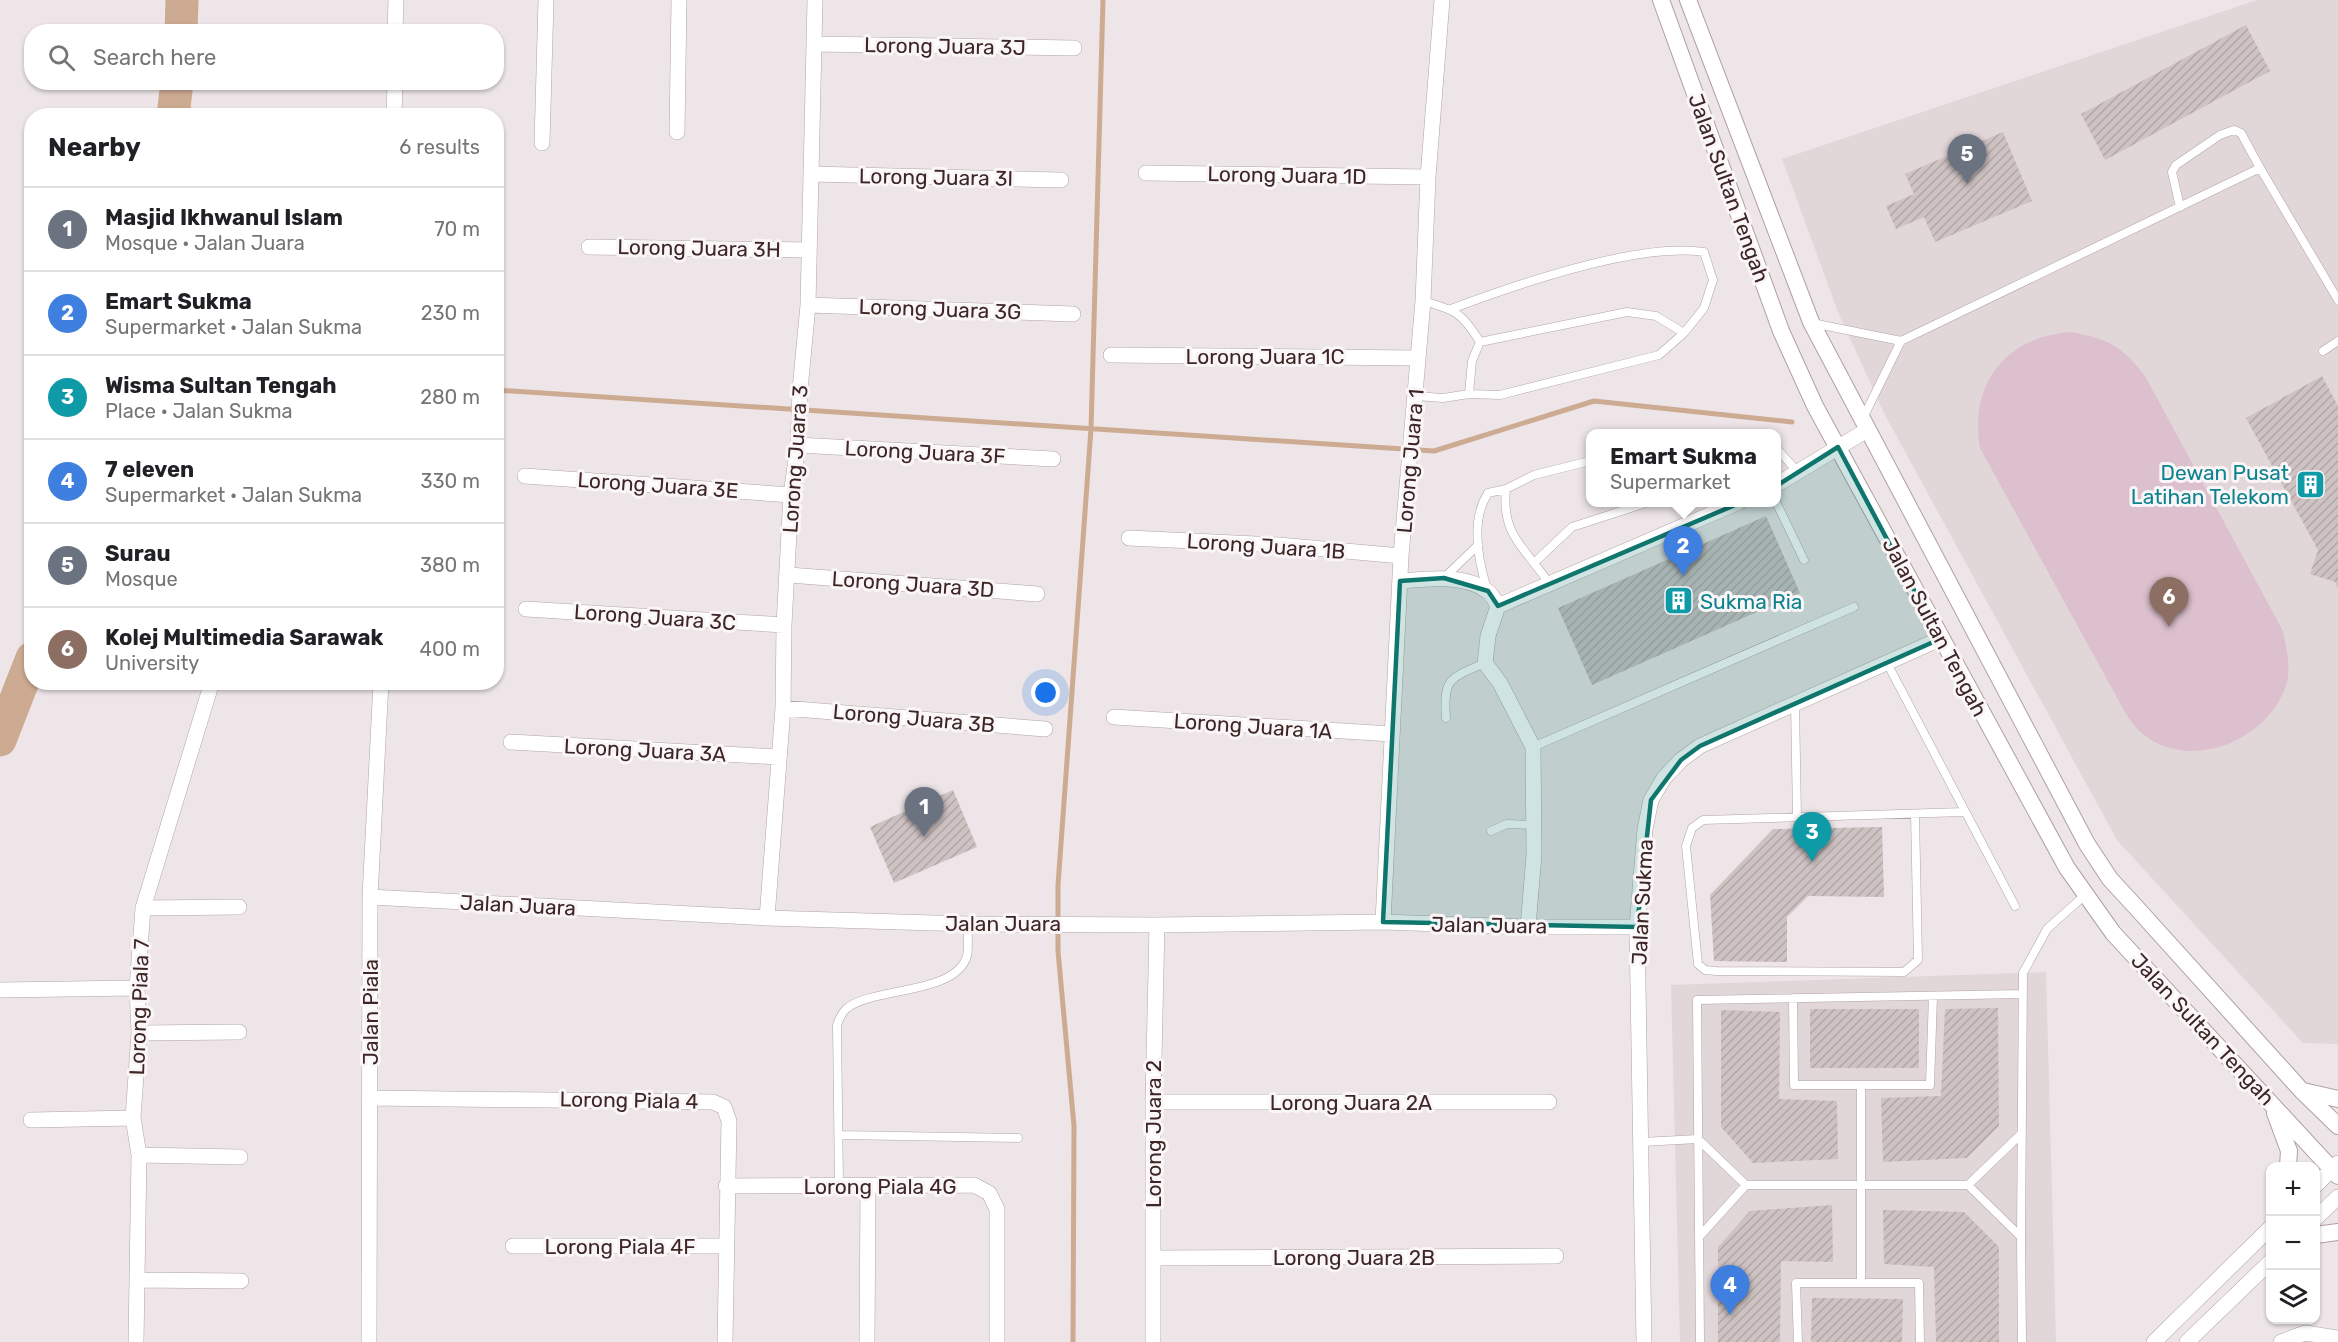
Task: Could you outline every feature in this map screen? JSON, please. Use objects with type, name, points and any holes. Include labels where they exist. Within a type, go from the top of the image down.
[{"type":"main road","name":"Jalan Sultan Tengah","points":[[1661,0],[1781,331],[1815,406],[2049,837],[2085,896],[2113,933],[2336,1170]]},
{"type":"main road","name":"Jalan Sultan Tengah","points":[[1688,0],[1811,322],[2087,844],[2118,888],[2302,1091],[2338,1126]]},
{"type":"main road","points":[[2302,1091],[2338,1099]]},
{"type":"main road","points":[[2272,1104],[2289,1151],[2288,1162]]},
{"type":"main road","points":[[2320,1234],[2338,1232]]},
{"type":"street","points":[[395,24],[396,0]]},
{"type":"street","points":[[542,143],[546,0]]},
{"type":"street","points":[[677,132],[679,0]]},
{"type":"street","name":"Lorong Juara 3","points":[[766,918],[783,708],[784,625],[789,575],[791,495],[798,445],[800,390],[808,305],[816,44],[815,0]]},
{"type":"street","name":"Lorong Juara 1","points":[[1383,922],[1401,556],[1413,443],[1423,302],[1428,177],[1442,0]]},
{"type":"street","name":"Lorong Juara 3J","points":[[816,44],[1074,48]]},
{"type":"street","points":[[394,108],[395,90]]},
{"type":"street","name":"Lorong Juara 1D","points":[[1146,173],[1428,177]]},
{"type":"street","name":"Lorong Juara 3I","points":[[811,174],[1061,180]]},
{"type":"street","name":"Lorong Juara 3H","points":[[589,247],[808,250]]},
{"type":"street","name":"Lorong Juara 3G","points":[[808,305],[1072,314]]},
{"type":"street","name":"Lorong Juara 1C","points":[[1111,355],[1418,358]]},
{"type":"street","points":[[1781,482],[1838,447],[1865,424]]},
{"type":"street","name":"Lorong Juara 3F","points":[[798,445],[1053,459]]},
{"type":"street","name":"Lorong Juara 3E","points":[[525,476],[791,495]]},
{"type":"street","points":[[1528,927],[1535,825],[1533,747],[1500,683],[1485,663],[1488,636],[1498,606],[1727,507]]},
{"type":"street","name":"Lorong Juara 1B","points":[[1130,538],[1279,545],[1401,556]]},
{"type":"street","name":"Lorong Juara 3D","points":[[789,575],[1037,594]]},
{"type":"street","points":[[1400,581],[1444,578],[1488,591],[1498,606]]},
{"type":"street","name":"Lorong Juara 3C","points":[[526,609],[784,625]]},
{"type":"street","name":"Jalan Sukma","points":[[1644,1342],[1637,927],[1645,829],[1651,800],[1664,778],[1681,760],[1700,746],[1940,639]]},
{"type":"street","name":"Lorong Piala 7","points":[[136,1342],[139,1155],[133,1118],[139,1033],[137,988],[144,908],[210,690]]},
{"type":"street","name":"Jalan Piala","points":[[369,1342],[370,897],[381,690]]},
{"type":"street","name":"Lorong Juara 3B","points":[[783,708],[1045,729]]},
{"type":"street","name":"Lorong Juara 1A","points":[[1114,717],[1392,734]]},
{"type":"street","name":"Lorong Juara 3A","points":[[511,742],[778,757]]},
{"type":"street","name":"Jalan Juara","points":[[370,897],[766,918],[968,924],[1157,925],[1383,922],[1528,927],[1637,927]]},
{"type":"street","points":[[144,908],[239,907]]},
{"type":"street","name":"Lorong Juara 2","points":[[1153,1342],[1153,1102],[1157,925]]},
{"type":"street","points":[[0,990],[137,988]]},
{"type":"street","points":[[139,1033],[239,1032]]},
{"type":"street","name":"Lorong Piala 4","points":[[370,1098],[713,1102],[724,1107],[729,1121],[726,1186],[725,1342]]},
{"type":"street","name":"Lorong Juara 2A","points":[[1153,1102],[1549,1102]]},
{"type":"street","points":[[31,1120],[133,1118]]},
{"type":"street","points":[[139,1155],[240,1157]]},
{"type":"street","points":[[2320,1182],[2336,1170]]},
{"type":"street","name":"Lorong Piala 4G","points":[[726,1186],[974,1185],[989,1193],[997,1209],[997,1342]]},
{"type":"street","points":[[867,1342],[868,1186]]},
{"type":"street","points":[[2318,1216],[2338,1197]]},
{"type":"street","points":[[2154,1342],[2266,1233]]},
{"type":"street","name":"Lorong Piala 4F","points":[[513,1246],[726,1246]]},
{"type":"street","name":"Lorong Juara 2B","points":[[1153,1258],[1556,1256]]},
{"type":"street","points":[[2187,1342],[2266,1267]]},
{"type":"street","points":[[137,1280],[241,1281]]},
{"type":"street","points":[[2281,1342],[2305,1333],[2338,1338]]},
{"type":"lane","points":[[2180,207],[2172,172],[2176,165],[2220,135],[2234,130],[2241,133],[2338,300]]},
{"type":"lane","points":[[1811,322],[1901,341],[2260,168]]},
{"type":"lane","points":[[1416,396],[1443,398],[1469,394],[1500,395],[1659,354],[1684,333],[1704,308],[1713,280],[1704,252],[1680,251],[1605,261],[1451,309]]},
{"type":"lane","points":[[1423,302],[1451,309],[1468,323],[1480,342]]},
{"type":"lane","points":[[1480,342],[1627,312],[1656,316],[1684,333]]},
{"type":"lane","points":[[1865,424],[1901,341]]},
{"type":"lane","points":[[2323,351],[2338,341]]},
{"type":"lane","points":[[1469,394],[1472,361],[1480,342]]},
{"type":"lane","points":[[1781,453],[1797,471]]},
{"type":"lane","points":[[1488,591],[1478,560],[1480,507],[1484,498],[1496,489],[1506,489],[1534,476],[1586,462]]},
{"type":"lane","points":[[1506,489],[1504,510],[1509,530],[1549,583]]},
{"type":"lane","points":[[1534,562],[1572,527],[1634,507]]},
{"type":"lane","points":[[1778,507],[1804,560]]},
{"type":"lane","points":[[1444,578],[1478,545]]},
{"type":"lane","points":[[1533,747],[1854,608]]},
{"type":"lane","points":[[1446,718],[1444,693],[1454,677],[1485,663]]},
{"type":"lane","points":[[1887,663],[2015,906]]},
{"type":"lane","points":[[1795,702],[1797,816]]},
{"type":"lane","points":[[1915,814],[1918,960],[1904,972],[1705,970],[1698,964],[1686,846],[1692,828],[1703,820],[1964,812]]},
{"type":"lane","points":[[1491,831],[1507,825],[1535,825]]},
{"type":"lane","points":[[2022,1342],[2023,973],[2032,951],[2046,929],[2085,896]]},
{"type":"lane","points":[[839,1186],[837,1025],[841,1016],[848,1007],[951,978],[967,957],[968,924]]},
{"type":"lane","points":[[1700,1342],[1697,1000],[2022,994]]},
{"type":"lane","points":[[1793,998],[1794,1085],[1930,1085],[1933,996]]},
{"type":"lane","points":[[1861,1085],[1859,1185],[1861,1283]]},
{"type":"lane","points":[[1642,1142],[1698,1139],[1746,1185],[1968,1185],[2021,1134]]},
{"type":"lane","points":[[840,1135],[1018,1138]]},
{"type":"lane","points":[[1699,1237],[1746,1185]]},
{"type":"lane","points":[[1968,1185],[2021,1237]]},
{"type":"lane","points":[[1798,1342],[1796,1283],[1919,1283],[1920,1342]]},
{"type":"highlighted area","points":[[1838,447],[1940,639],[1700,746],[1681,760],[1651,800],[1637,927],[1383,922],[1400,581],[1444,578],[1488,591],[1498,606],[1770,490]]},
{"type":"shaded area","points":[[2257,0],[2338,0],[2338,1044],[2303,1043],[2117,840],[1885,415],[1838,312],[1782,159]]},
{"type":"shaded area","points":[[2072,332],[2114,345],[2129,357],[2145,376],[2283,631],[2288,656],[2288,676],[2279,702],[2265,719],[2248,733],[2228,744],[2207,750],[2185,751],[2164,746],[2144,735],[2137,728],[2126,714],[1980,448],[1978,425],[1980,403],[1997,367],[2011,353],[2028,343],[2049,335]]},
{"type":"shaded area","points":[[2046,972],[2056,1342],[1680,1342],[1671,985]]},
{"type":"building","points":[[2246,25],[2270,71],[2105,160],[2081,114]]},
{"type":"building","points":[[2003,132],[2032,201],[1935,242],[1924,217],[1896,229],[1886,206],[1914,194],[1905,174]]},
{"type":"building","name":"Dewan Pusat Latihan Telekom","points":[[2322,376],[2338,406],[2338,588],[2335,582],[2310,574],[2318,550],[2246,418]]},
{"type":"building","name":"Sukma Ria","points":[[1766,516],[1800,593],[1592,685],[1558,608]]},
{"type":"building","points":[[953,790],[977,847],[894,883],[870,827]]},
{"type":"building","points":[[1882,827],[1884,897],[1808,896],[1787,917],[1787,962],[1714,961],[1710,895],[1773,829]]},
{"type":"building","points":[[1998,1008],[1999,1126],[1967,1158],[1883,1162],[1881,1098],[1941,1096],[1945,1009]]},
{"type":"building","points":[[1810,1009],[1919,1009],[1919,1068],[1810,1068]]},
{"type":"building","points":[[1721,1010],[1780,1012],[1779,1099],[1837,1101],[1838,1159],[1753,1163],[1721,1127]]},
{"type":"building","points":[[1832,1205],[1833,1262],[1781,1261],[1780,1342],[1718,1342],[1718,1247],[1750,1211]]},
{"type":"building","points":[[1883,1210],[1964,1212],[1999,1247],[1999,1342],[1936,1342],[1934,1267],[1884,1264]]},
{"type":"building","points":[[1812,1298],[1903,1299],[1902,1342],[1811,1342]]},
{"type":"waterway","points":[[181,24],[182,0]]},
{"type":"waterway","points":[[1073,1342],[1074,1126],[1058,951],[1058,885],[1091,429],[1103,0]]},
{"type":"waterway","points":[[174,108],[176,90]]},
{"type":"waterway","points":[[504,391],[1434,451],[1594,401],[1792,422]]},
{"type":"waterway","points":[[0,740],[24,678]]},
{"type":"place","name":"Surau","points":[[1967,184]]},
{"type":"place","name":"Dewan Pusat Latihan Telekom","points":[[2310,484]]},
{"type":"place","name":"Emart Sukma","points":[[1683,576]]},
{"type":"place","name":"Sukma Ria","points":[[1679,601]]},
{"type":"place","name":"Kolej Multimedia Sarawak","points":[[2169,627]]},
{"type":"place","name":"Masjid Ikhwanul Islam","points":[[924,837]]},
{"type":"place","name":"Wisma Sultan Tengah","points":[[1812,862]]},
{"type":"place","name":"7 eleven","points":[[1730,1315]]}]
